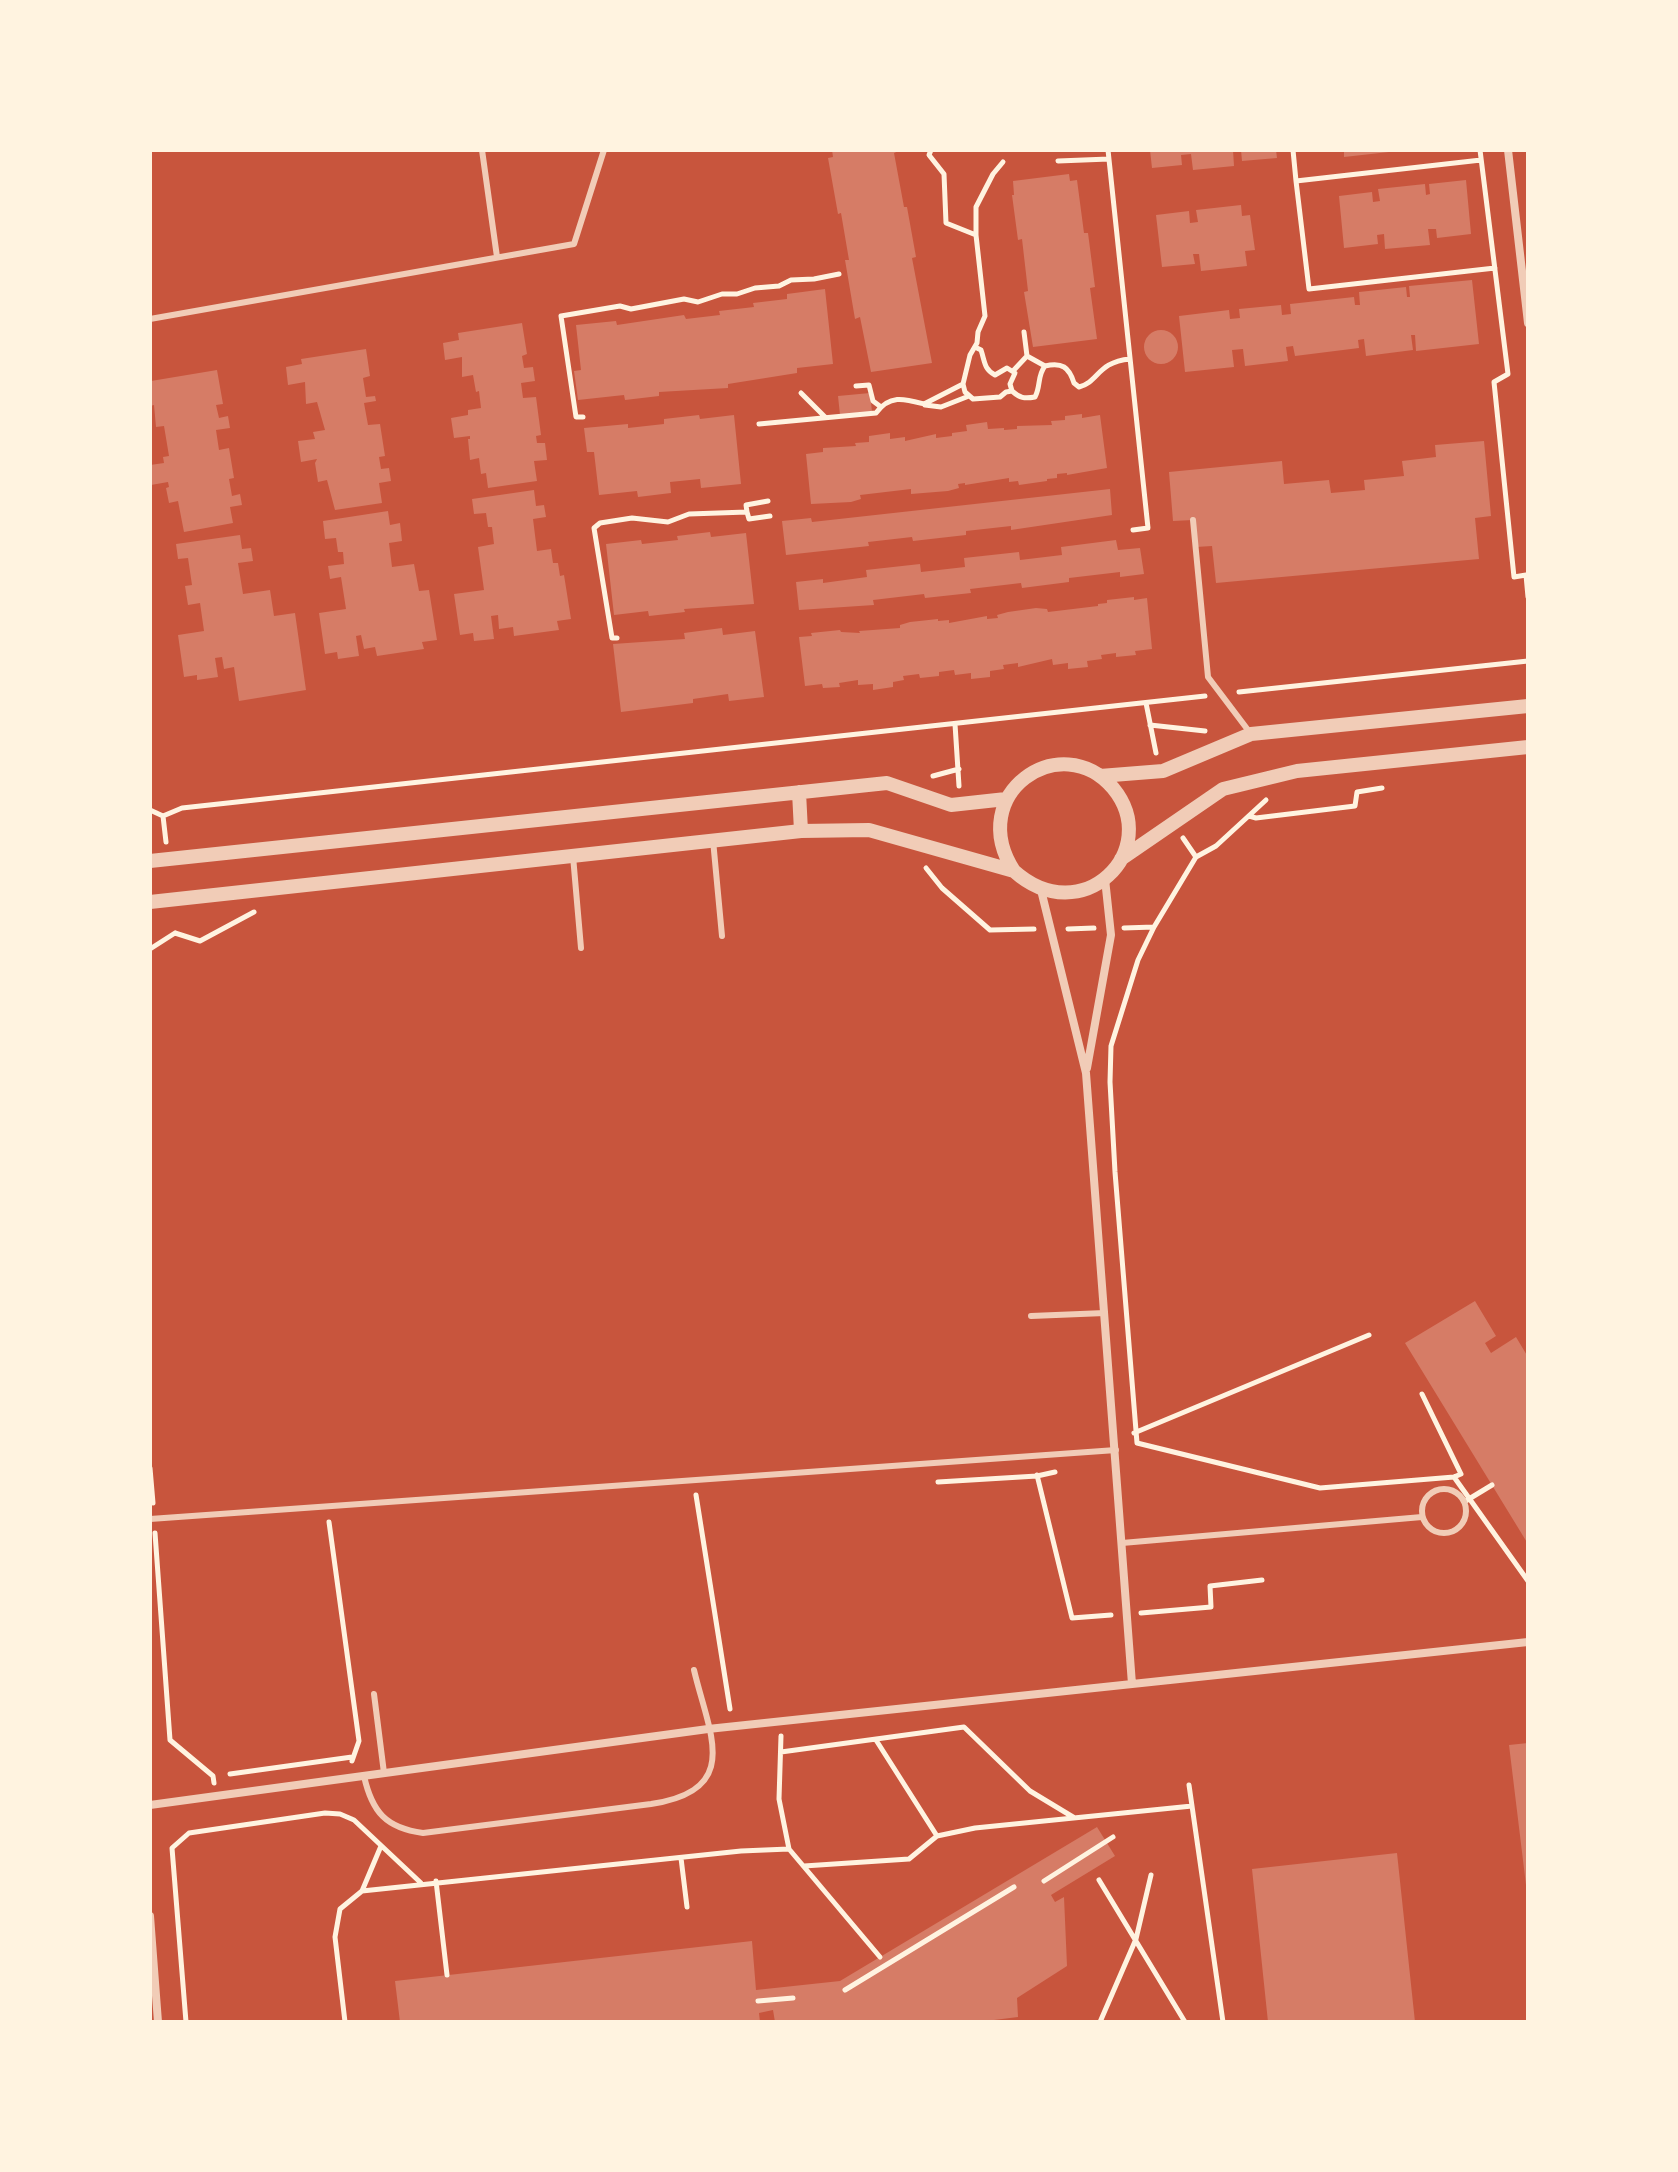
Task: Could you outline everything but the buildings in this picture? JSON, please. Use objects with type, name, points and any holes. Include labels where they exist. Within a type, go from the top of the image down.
[{"type":"street","points":[[1508,150],[1528,323]]},
{"type":"street","points":[[1100,776],[1163,771],[1251,734],[1528,706]]},
{"type":"street","points":[[1121,859],[1128,829],[1121,799],[1100,776],[1087,769],[1071,765],[1040,769],[1015,786],[1006,799],[999,828],[1000,844],[1014,871],[1041,890],[1057,894],[1075,893],[1105,879],[1121,859],[1223,789],[1297,771],[1528,747]]},
{"type":"street","points":[[150,861],[887,783],[951,805],[1006,799]]},
{"type":"street","points":[[799,792],[801,831]]},
{"type":"street","points":[[150,902],[801,831],[869,830],[1014,871]]},
{"type":"street","points":[[1086,1073],[1111,935],[1105,879]]},
{"type":"street","points":[[1041,890],[1086,1073],[1132,1684]]},
{"type":"street","points":[[150,1805],[733,1726],[1528,1642]]},
{"type":"street","points":[[150,1916],[158,2022]]},
{"type":"lane","points":[[482,150],[497,257]]},
{"type":"lane","points":[[150,319],[574,244],[604,150]]},
{"type":"lane","points":[[1193,520],[1208,677],[1251,734]]},
{"type":"lane","points":[[713,840],[722,936]]},
{"type":"lane","points":[[573,856],[581,948]]},
{"type":"lane","points":[[1031,1316],[1105,1313]]},
{"type":"lane","points":[[152,1519],[1116,1450]]},
{"type":"lane","points":[[1450,1490],[1467,1501],[1465,1519],[1449,1533],[1435,1532],[1422,1517],[1424,1502],[1435,1491],[1450,1490]]},
{"type":"lane","points":[[1122,1543],[1422,1517]]},
{"type":"lane","points":[[364,1776],[369,1800],[378,1812],[406,1830],[423,1833],[662,1802],[687,1796],[700,1786],[714,1764],[714,1746],[694,1670]]},
{"type":"lane","points":[[374,1694],[384,1773]]},
{"type":"path","points":[[931,150],[929,155],[944,174],[946,223],[976,235]]},
{"type":"path","points":[[1108,150],[1148,528],[1133,530]]},
{"type":"path","points":[[1293,150],[1309,289],[1495,268]]},
{"type":"path","points":[[1480,150],[1508,374],[1494,382],[1514,577],[1527,575],[1528,597]]},
{"type":"path","points":[[1058,161],[1109,159]]},
{"type":"path","points":[[1296,181],[1481,160]]},
{"type":"path","points":[[1003,162],[993,174],[976,207],[985,316],[963,384],[973,399],[989,399],[1012,391]]},
{"type":"path","points":[[583,417],[576,417],[561,316],[620,306],[631,309],[684,299],[698,302],[722,294],[779,286],[791,280],[839,274]]},
{"type":"path","points":[[1024,332],[1027,356]]},
{"type":"path","points":[[975,347],[981,350],[984,366],[990,372],[995,375],[1007,368],[1013,371]]},
{"type":"path","points":[[1027,356],[1045,366],[1063,365],[1079,387],[1113,361],[1130,359]]},
{"type":"path","points":[[1013,371],[1027,356]]},
{"type":"path","points":[[1013,371],[1012,391],[1019,398],[1035,397],[1039,390],[1040,372],[1045,366]]},
{"type":"path","points":[[924,404],[963,384]]},
{"type":"path","points":[[856,386],[869,385],[873,401],[881,407]]},
{"type":"path","points":[[801,393],[825,418]]},
{"type":"path","points":[[759,424],[876,413],[897,398],[933,408],[969,396]]},
{"type":"path","points":[[768,501],[746,505],[749,519],[770,516]]},
{"type":"path","points":[[617,638],[612,638],[594,528],[600,523],[632,518],[668,522],[689,514],[747,512]]},
{"type":"path","points":[[150,810],[163,816],[182,808],[1528,661]]},
{"type":"path","points":[[1150,725],[1209,730]]},
{"type":"path","points":[[1248,816],[1256,818],[1355,806],[1357,792],[1382,788]]},
{"type":"path","points":[[150,949],[175,933],[200,941],[261,908]]},
{"type":"path","points":[[1154,927],[1138,960],[1111,1046],[1115,1172],[1137,1443],[1320,1488],[1461,1474],[1422,1394]]},
{"type":"path","points":[[1115,1437],[1136,1433],[1369,1335]]},
{"type":"path","points":[[150,1468],[170,1740],[213,1776],[352,1757]]},
{"type":"path","points":[[1037,1476],[1072,1618],[1211,1607],[1210,1586],[1262,1580]]},
{"type":"path","points":[[1454,1477],[1467,1501],[1528,1581]]},
{"type":"path","points":[[701,1480],[695,1498],[733,1726]]},
{"type":"path","points":[[1467,1501],[1492,1485]]},
{"type":"path","points":[[336,1506],[329,1521],[359,1741],[352,1757],[353,1778]]},
{"type":"path","points":[[781,1721],[779,1799],[789,1849],[880,1957]]},
{"type":"path","points":[[781,1752],[964,1727],[1030,1791],[1073,1818]]},
{"type":"path","points":[[876,1740],[937,1836]]},
{"type":"path","points":[[1189,1785],[1223,2022]]},
{"type":"path","points":[[804,1866],[909,1859],[937,1836],[975,1828],[1192,1806]]},
{"type":"path","points":[[186,2022],[172,1848],[189,1833],[325,1813],[340,1814],[354,1820],[421,1883]]},
{"type":"path","points":[[1044,1881],[1113,1837]]},
{"type":"path","points":[[345,2022],[335,1937],[340,1909],[362,1891],[381,1845]]},
{"type":"path","points":[[362,1891],[741,1851],[789,1849]]},
{"type":"path","points":[[681,1858],[687,1907]]},
{"type":"path","points":[[1100,2022],[1136,1939],[1151,1875]]},
{"type":"path","points":[[1099,1880],[1185,2022]]},
{"type":"path","points":[[436,1881],[447,1975]]},
{"type":"path","points":[[845,1990],[1014,1887]]},
{"type":"path","points":[[758,2001],[793,1998]]}]
